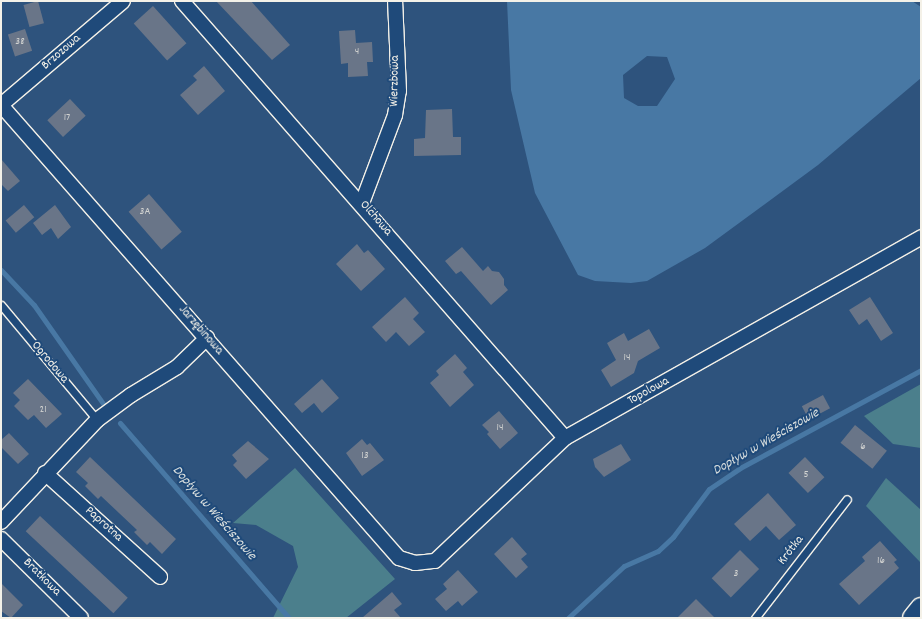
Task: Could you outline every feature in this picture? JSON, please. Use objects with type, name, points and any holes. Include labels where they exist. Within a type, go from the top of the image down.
[{"type":"street","name":"Brzozowa","points":[[1,105],[123,1]]},
{"type":"street","name":"Olchowa","points":[[182,1],[248,78],[362,203],[565,438]]},
{"type":"street","name":"Wierzbowa","points":[[362,203],[395,115],[399,91],[395,1]]},
{"type":"street","name":"Jarzębinowa","points":[[1,105],[399,558]]},
{"type":"street","name":"Topolowa","points":[[399,558],[415,563],[435,561],[565,438],[921,237]]},
{"type":"street","points":[[1,522],[45,473],[98,420],[131,395],[177,366],[207,338]]},
{"type":"street","name":"Paprotna","points":[[45,473],[160,577]]},
{"type":"street","name":"Bratkowa","points":[[1,539],[81,618]]},
{"type":"street","points":[[913,618],[921,608]]},
{"type":"lane","name":"Ogrodowa","points":[[1,306],[98,420]]},
{"type":"lane","name":"Krótka","points":[[755,618],[847,499]]},
{"type":"green space","points":[[921,384],[921,448],[893,444],[864,416]]},
{"type":"green space","points":[[295,468],[395,579],[346,618],[273,618],[298,567],[293,546],[256,525],[233,523]]},
{"type":"green space","points":[[886,478],[921,510],[921,563],[866,506]]},
{"type":"water","points":[[507,1],[912,1],[921,7],[921,78],[818,165],[705,248],[647,281],[631,283],[595,281],[578,275],[535,193],[511,90]],"holes":[[[647,56],[667,57],[675,79],[657,106],[638,106],[624,98],[623,75]]]},
{"type":"building","points":[[38,1],[44,23],[29,27],[24,5]]},
{"type":"building","points":[[216,1],[251,1],[290,45],[272,60]]},
{"type":"building","points":[[153,6],[186,43],[167,61],[134,23]]},
{"type":"building","points":[[25,29],[32,51],[15,56],[8,35]]},
{"type":"building","points":[[355,30],[356,43],[372,42],[373,62],[367,62],[368,76],[348,77],[348,63],[341,64],[339,31]]},
{"type":"building","points":[[204,66],[225,91],[198,115],[180,95],[197,80],[193,76]]},
{"type":"building","points":[[70,99],[86,116],[63,137],[47,120]]},
{"type":"building","points":[[452,109],[453,137],[461,137],[461,155],[414,156],[414,139],[425,138],[426,110]]},
{"type":"building","points":[[1,159],[20,181],[8,191],[1,184]]},
{"type":"building","points":[[149,194],[182,232],[161,249],[129,212]]},
{"type":"building","points":[[24,205],[34,217],[16,233],[6,220]]},
{"type":"building","points":[[55,205],[71,227],[58,239],[51,228],[42,235],[33,223]]},
{"type":"building","points":[[357,244],[364,253],[368,250],[385,269],[361,291],[336,264]]},
{"type":"building","points":[[462,247],[483,271],[488,266],[492,271],[499,272],[504,279],[504,285],[508,290],[491,305],[461,271],[456,274],[445,261]]},
{"type":"building","points":[[405,297],[419,313],[413,319],[425,332],[409,346],[396,332],[386,342],[372,327]]},
{"type":"building","points":[[870,297],[893,333],[881,341],[867,319],[859,325],[849,310]]},
{"type":"building","points":[[649,329],[660,348],[638,361],[634,373],[611,387],[601,370],[616,360],[607,343],[624,333],[628,341]]},
{"type":"building","points":[[455,354],[467,368],[463,372],[474,385],[450,407],[430,383],[439,375],[436,371]]},
{"type":"building","points":[[28,379],[62,414],[46,428],[34,415],[28,420],[14,406],[20,400],[13,393]]},
{"type":"building","points":[[322,379],[339,398],[322,413],[314,403],[302,413],[294,404]]},
{"type":"building","points":[[823,395],[830,408],[809,420],[802,406]]},
{"type":"building","points":[[499,411],[518,433],[500,449],[487,434],[489,432],[482,425]]},
{"type":"building","points":[[855,425],[887,451],[872,469],[841,443]]},
{"type":"building","points":[[9,433],[29,454],[18,464],[1,447],[1,440]]},
{"type":"building","points":[[362,439],[367,445],[370,443],[384,460],[362,476],[346,453]]},
{"type":"building","points":[[248,441],[269,459],[246,479],[233,465],[237,461],[232,455]]},
{"type":"building","points":[[621,444],[631,460],[604,477],[595,467],[593,459]]},
{"type":"building","points":[[90,457],[176,539],[162,554],[150,542],[147,545],[134,532],[137,530],[101,496],[98,499],[85,486],[88,483],[76,472]]},
{"type":"building","points":[[805,457],[824,477],[808,493],[788,473]]},
{"type":"building","points":[[768,493],[796,525],[779,540],[766,526],[750,541],[734,524]]},
{"type":"building","points":[[40,516],[128,598],[113,613],[26,531]]},
{"type":"building","points":[[512,537],[527,554],[521,559],[528,567],[516,578],[494,554]]},
{"type":"building","points":[[880,541],[897,560],[894,562],[899,568],[859,605],[839,584],[865,561],[862,557]]},
{"type":"building","points":[[740,550],[759,569],[731,597],[712,578]]},
{"type":"building","points":[[458,570],[478,592],[462,606],[458,601],[446,611],[435,599],[447,589],[443,584]]},
{"type":"building","points":[[1,583],[23,605],[11,618],[1,611]]},
{"type":"building","points":[[392,592],[402,604],[394,610],[401,618],[362,618]]},
{"type":"building","points":[[696,599],[715,618],[677,618]]},
{"type":"waterway","name":"Dopływ w Wieściszowie","points":[[1,270],[34,305],[104,405]]},
{"type":"waterway","name":"Dopływ w Wieściszowie","points":[[568,618],[624,566],[658,551],[673,537],[709,489],[740,468],[921,370]]},
{"type":"waterway","name":"Dopływ w Wieściszowie","points":[[120,423],[289,618]]}]
